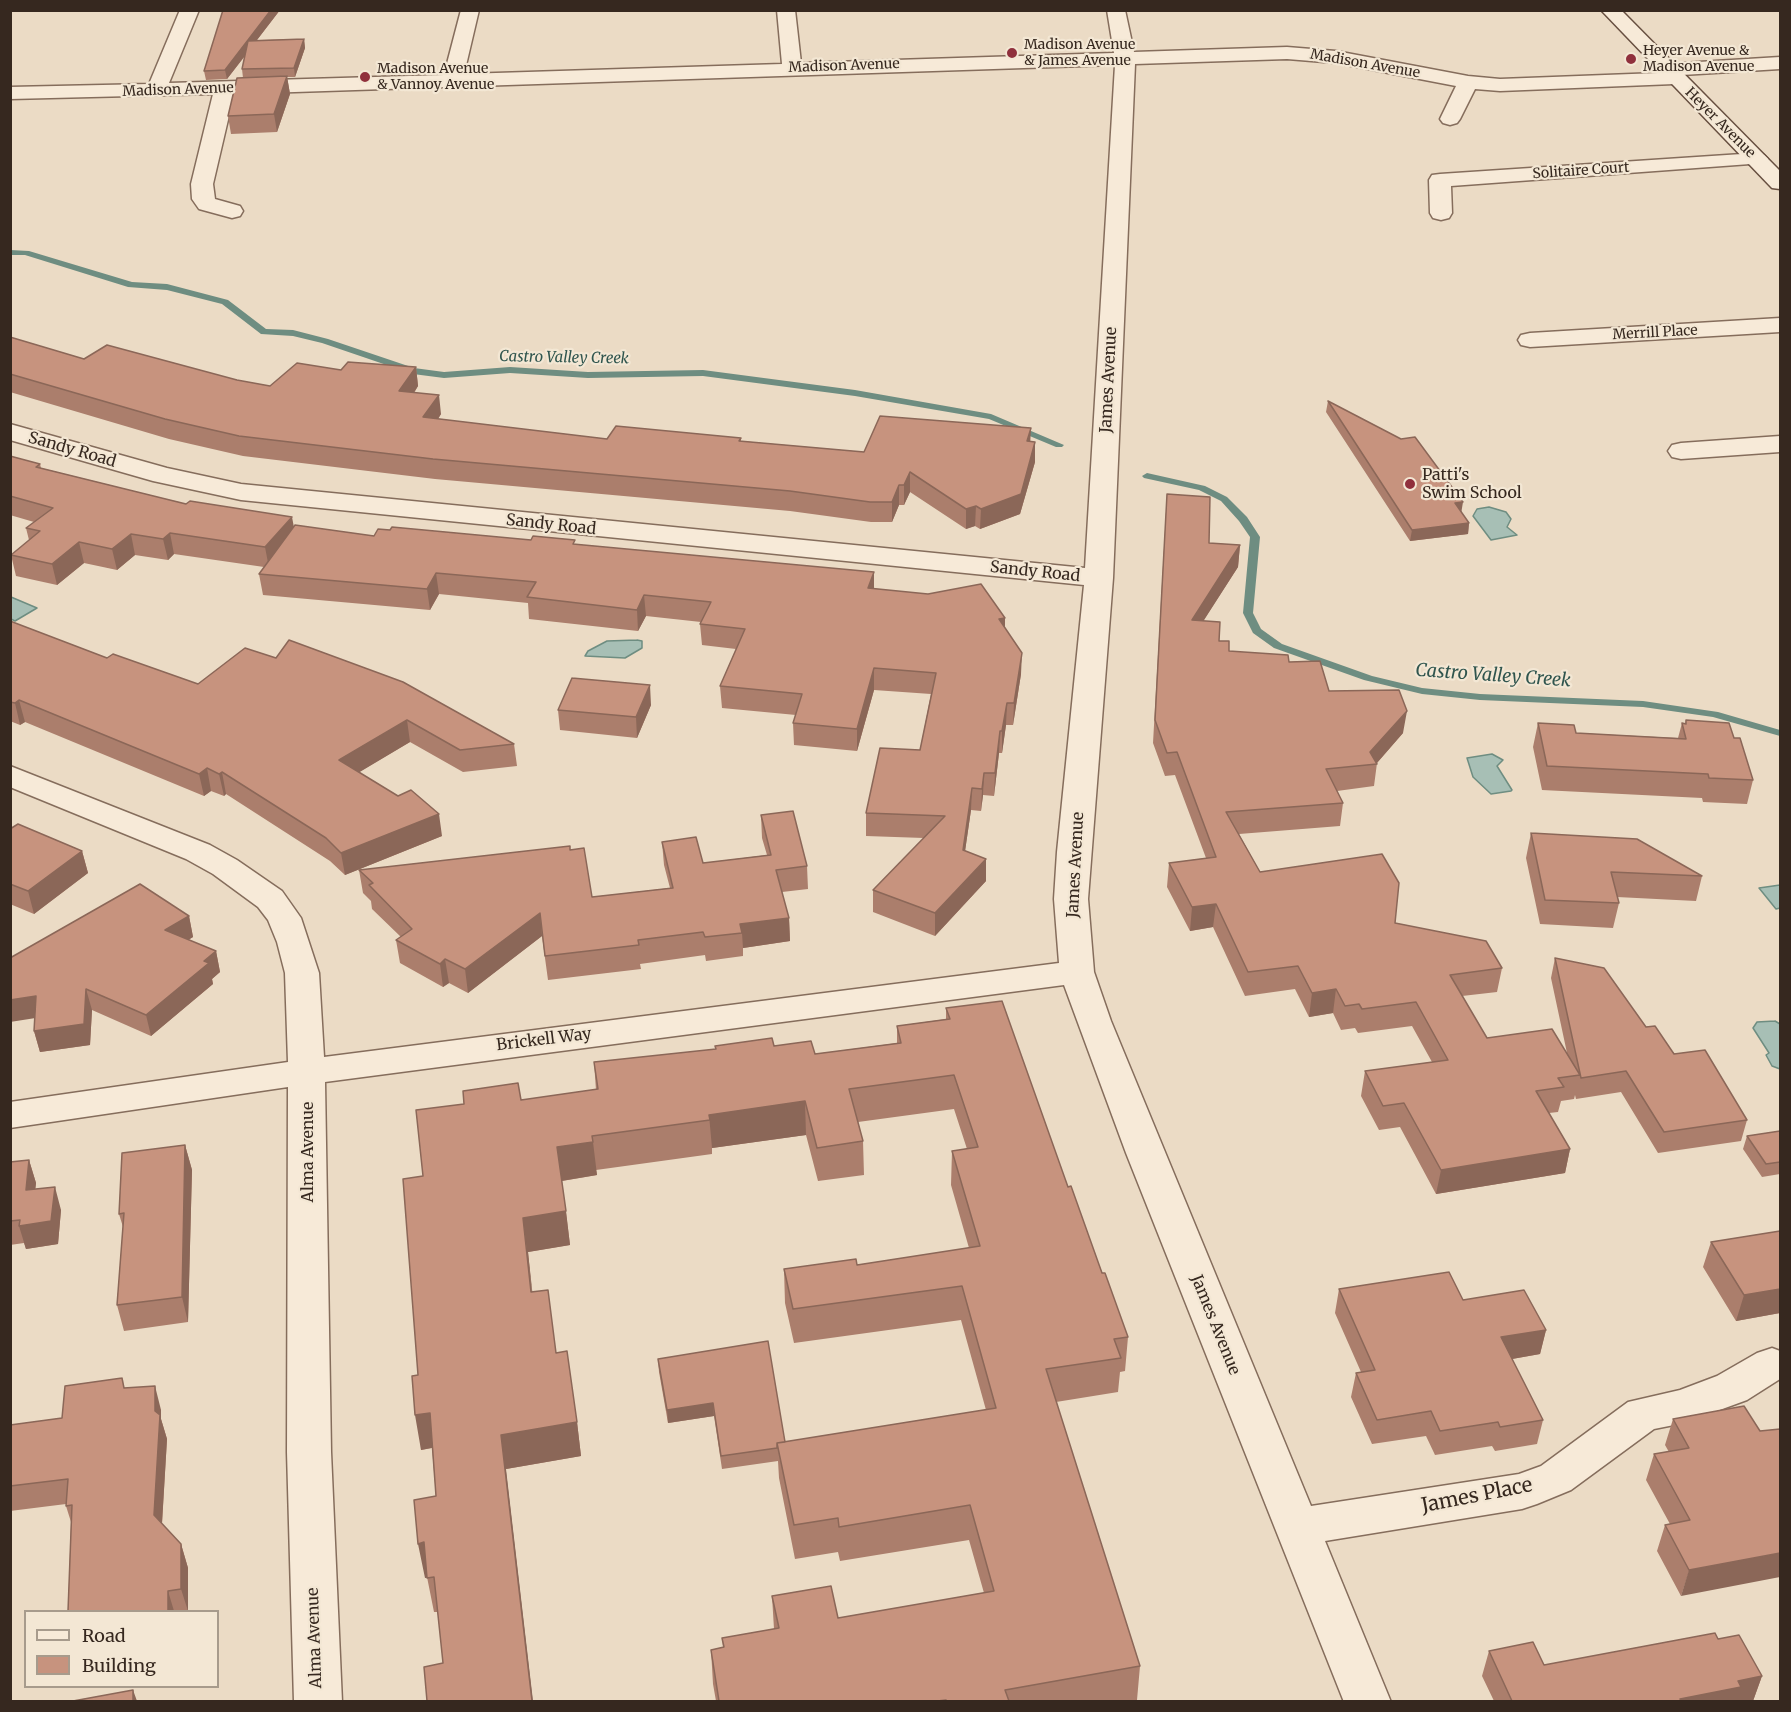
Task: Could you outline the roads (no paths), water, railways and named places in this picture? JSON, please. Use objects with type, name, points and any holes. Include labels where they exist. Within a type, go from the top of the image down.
[{"type":"street","points":[[156,90],[190,10]]},
{"type":"street","points":[[453,79],[470,10]]},
{"type":"street","points":[[786,10],[785,20],[792,68]]},
{"type":"street","name":"James Avenue","points":[[1116,10],[1125,58],[1099,578],[1073,852],[1071,899],[1077,972],[1093,1022],[1368,1701]]},
{"type":"street","name":"Heyer Avenue","points":[[1610,10],[1670,74],[1780,183]]},
{"type":"street","name":"Madison Avenue","points":[[10,93],[1302,53],[1468,82],[1519,85],[1780,63]]},
{"type":"street","points":[[1450,119],[1468,82]]},
{"type":"street","points":[[225,88],[203,170],[202,184],[203,199],[207,204],[232,211]]},
{"type":"street","name":"Solitaire Court","points":[[1441,213],[1440,180],[1757,159]]},
{"type":"street","name":"Merrill Place","points":[[1530,340],[1780,326]]},
{"type":"street","name":"Sandy Road","points":[[10,432],[162,475],[241,492],[1099,578]]},
{"type":"street","points":[[1681,451],[1780,444]]},
{"type":"street","name":"Alma Avenue","points":[[10,775],[198,852],[251,883],[270,900],[284,918],[294,942],[302,973],[306,1014],[309,1452],[318,1701]]},
{"type":"street","name":"Brickell Way","points":[[10,1115],[307,1072],[1077,972]]},
{"type":"street","name":"James Place","points":[[1296,1527],[1522,1491],[1556,1478],[1643,1414],[1684,1406],[1732,1388],[1772,1364]]},
{"type":"waterway","name":"Castro Valley Creek","points":[[10,252],[26,253],[131,285],[167,287],[225,302],[264,332],[293,333],[325,341],[413,371],[444,375],[510,370],[588,375],[703,373],[855,393],[991,417],[1059,445]]},
{"type":"waterway","name":"Castro Valley Creek","points":[[1147,476],[1202,488],[1224,499],[1243,519],[1255,537],[1248,613],[1257,631],[1278,646],[1368,678],[1422,691],[1480,697],[1643,704],[1714,714],[1780,733]]},
{"type":"place","name":"Madison Avenue & James Avenue","points":[[1012,53]]},
{"type":"place","name":"Heyer Avenue & Madison Avenue","points":[[1631,59]]},
{"type":"place","name":"Madison Avenue & Vannoy Avenue","points":[[365,77]]},
{"type":"place","name":"Patti's Swim School","points":[[1410,484]]}]
